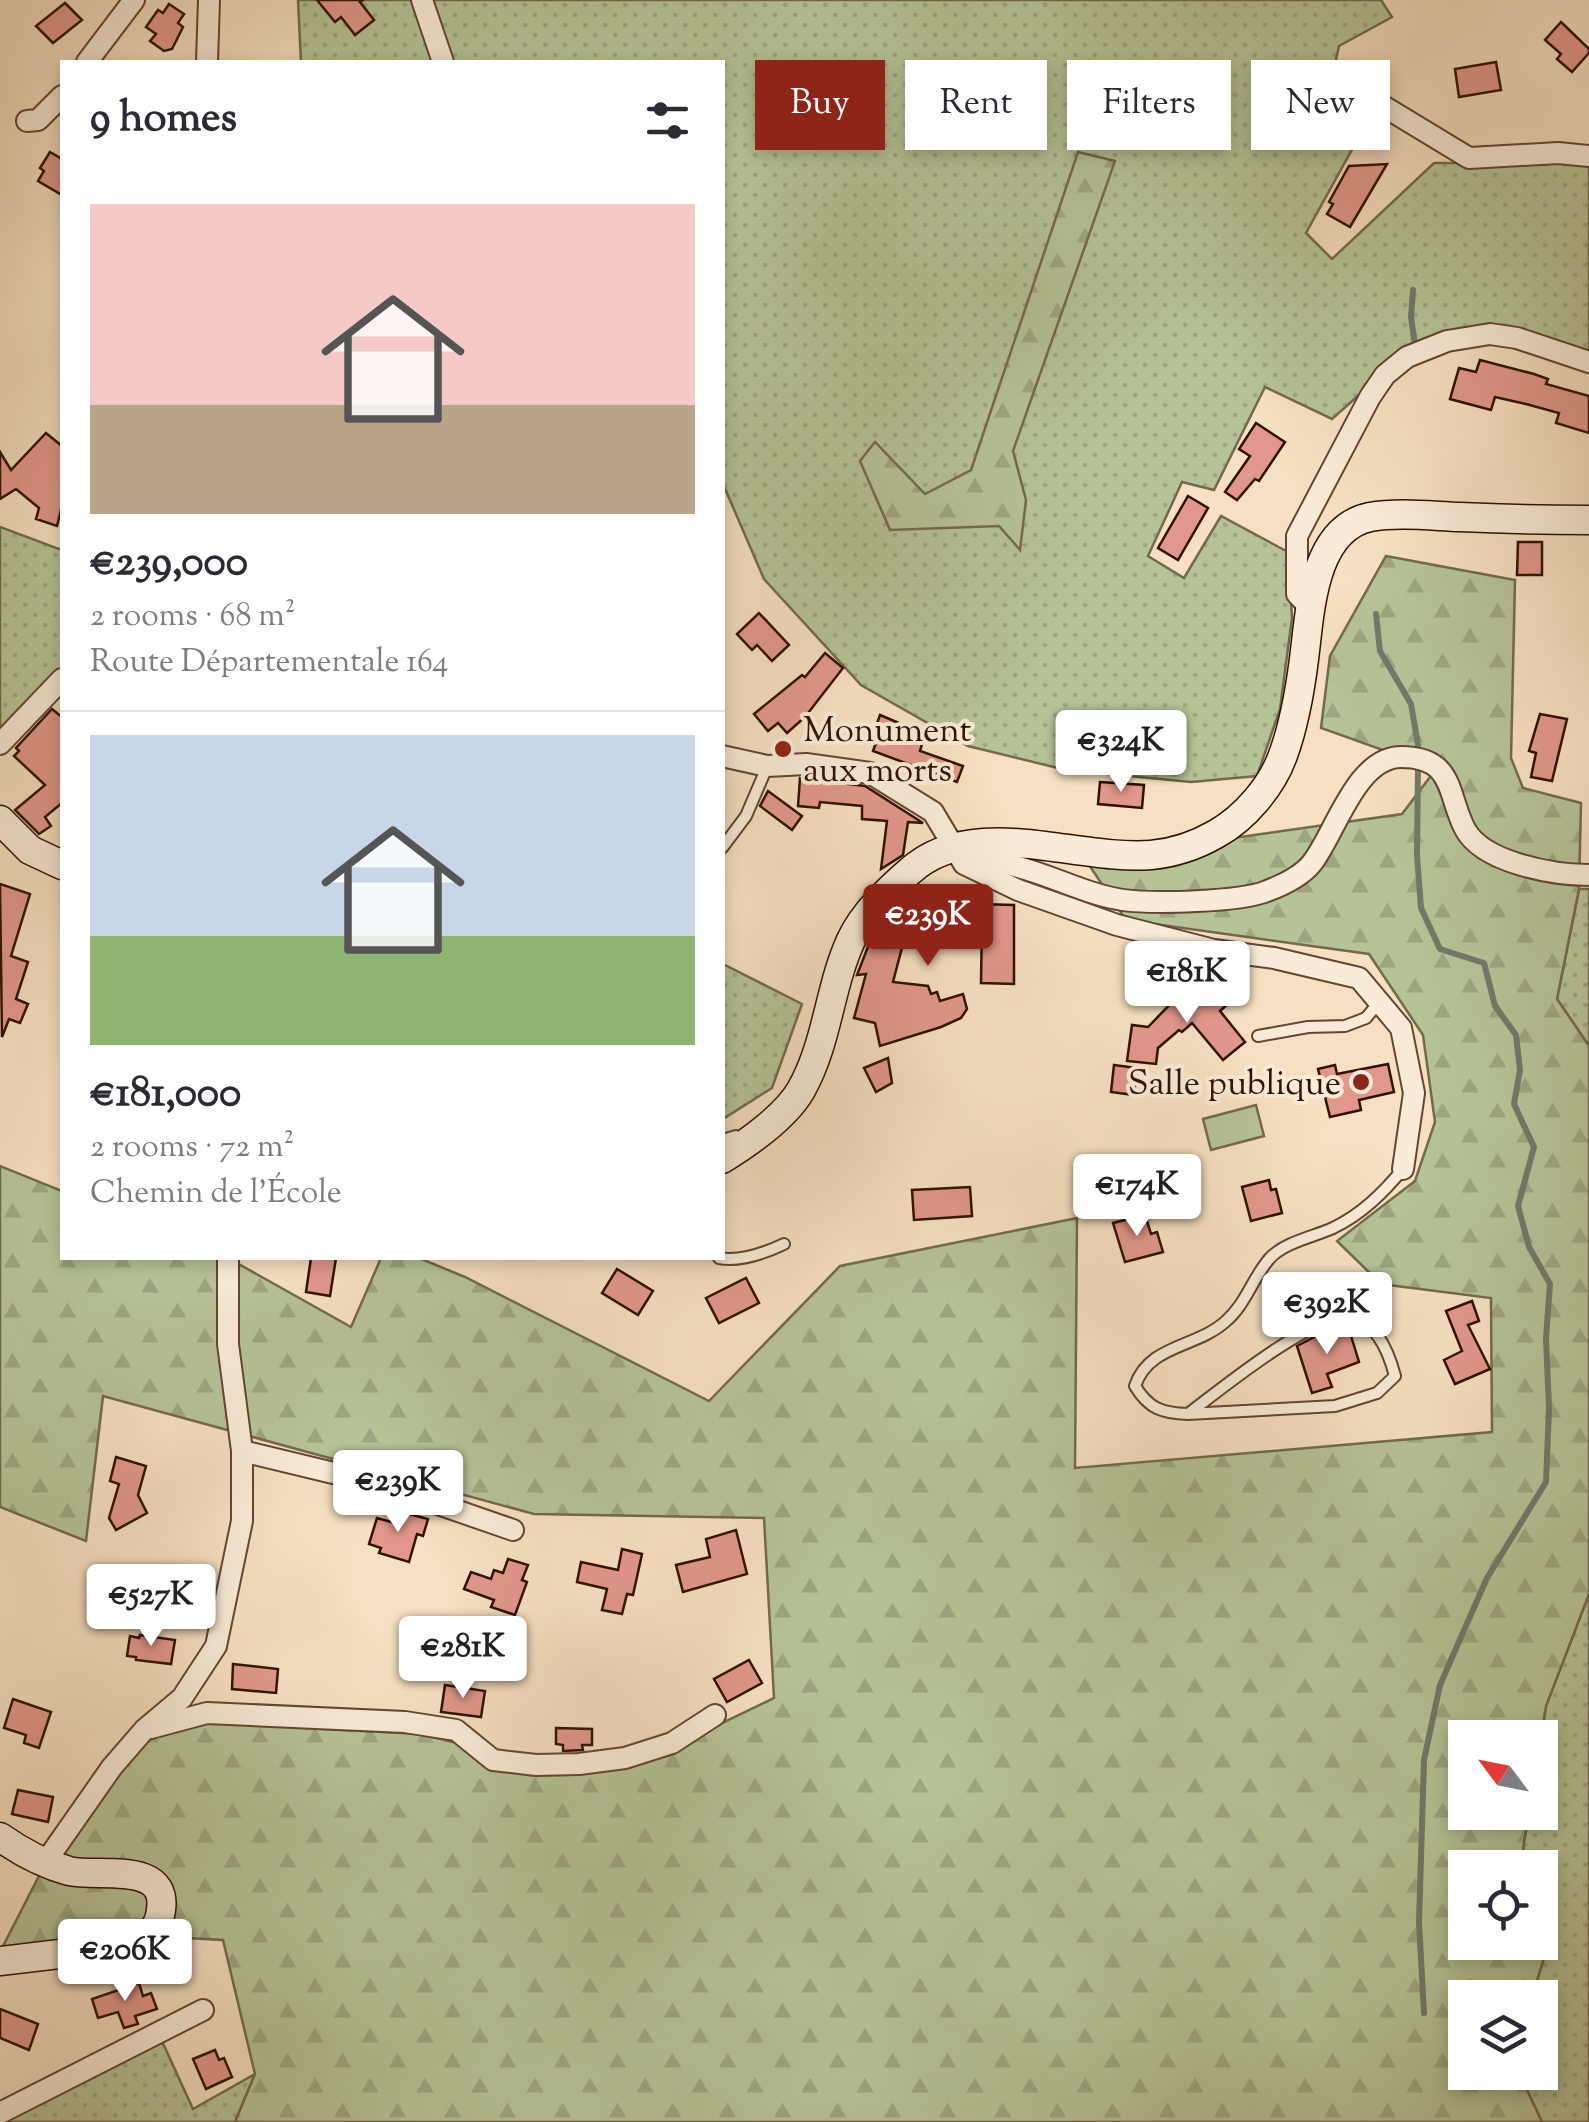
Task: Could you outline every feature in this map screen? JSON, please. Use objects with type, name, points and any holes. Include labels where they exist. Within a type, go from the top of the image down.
[{"type":"street","points":[[89,60],[134,0]]},
{"type":"street","points":[[206,60],[208,0]]},
{"type":"street","points":[[422,0],[443,60]]},
{"type":"street","points":[[27,122],[38,120],[60,98]]},
{"type":"street","points":[[1390,111],[1468,158],[1558,153],[1589,156]]},
{"type":"street","points":[[1312,602],[1297,594],[1298,536],[1385,375],[1407,357],[1447,341],[1490,334],[1517,338],[1589,362]]},
{"type":"street","points":[[730,1148],[799,1094],[823,1043],[852,936],[868,913],[912,869],[958,854],[1018,844],[1151,855],[1184,848],[1217,834],[1244,813],[1266,788],[1282,758],[1296,702],[1312,602],[1330,548],[1355,522],[1370,517],[1423,516],[1589,520]]},
{"type":"street","points":[[0,744],[60,681]]},
{"type":"street","points":[[958,854],[1123,900],[1238,899],[1288,882],[1309,867],[1350,792],[1369,772],[1396,756],[1424,758],[1439,770],[1454,790],[1466,830],[1490,854],[1563,875],[1589,875]]},
{"type":"street","points":[[725,757],[767,766],[806,764],[870,773],[933,812],[958,854],[1018,890],[1116,925],[1214,950],[1351,973],[1381,1000],[1401,1028],[1414,1092],[1402,1169]]},
{"type":"street","points":[[0,820],[30,850],[60,867]]},
{"type":"street","points":[[44,1864],[112,1767],[144,1730],[182,1698],[216,1646],[242,1521],[242,1451],[228,1344],[228,1260]]},
{"type":"street","points":[[242,1451],[383,1485],[514,1530]]},
{"type":"street","points":[[144,1730],[207,1713],[405,1722],[456,1730],[492,1760],[536,1766],[625,1758],[672,1743],[715,1715]]},
{"type":"street","points":[[0,1837],[44,1864],[75,1872],[138,1874],[153,1884],[162,1900],[153,1933],[135,1945],[0,1961]]},
{"type":"street","points":[[0,2112],[203,2010]]},
{"type":"lane","points":[[725,844],[746,816],[767,766]]},
{"type":"lane","points":[[1258,1036],[1308,1027],[1345,1026],[1366,1018],[1381,1000]]},
{"type":"lane","points":[[1188,1414],[1318,1322],[1350,1316],[1372,1328],[1389,1352],[1394,1376],[1378,1393],[1335,1406],[1188,1414],[1170,1413],[1145,1402],[1136,1386],[1141,1370],[1157,1356],[1225,1323],[1271,1258],[1290,1245],[1337,1226],[1378,1199],[1402,1169]]},
{"type":"lane","points":[[725,1260],[764,1254],[784,1244]]},
{"type":"green space","points":[[298,0],[1381,0],[1392,17],[1339,46],[1336,60],[1251,60],[1251,150],[1352,150],[1306,233],[1332,259],[1434,163],[1589,163],[1589,355],[1506,331],[1414,346],[1332,419],[1265,387],[1214,490],[1182,482],[1148,556],[1184,578],[1221,516],[1288,552],[1292,618],[1280,709],[1257,776],[1191,782],[1066,770],[968,746],[861,685],[764,579],[725,489],[725,60],[301,60]]},
{"type":"green space","points":[[1078,152],[1115,161],[1013,451],[1026,500],[1020,550],[999,526],[890,530],[860,461],[875,442],[925,494],[971,470]]},
{"type":"green space","points":[[0,527],[60,549],[60,669],[0,735]]},
{"type":"green space","points":[[1386,556],[1515,580],[1511,758],[1523,788],[1581,803],[1579,889],[1557,999],[1589,1046],[1589,1594],[1544,1720],[1448,1720],[1448,1830],[1526,1830],[1524,1850],[1448,1850],[1448,1960],[1543,1960],[1537,1980],[1448,1980],[1448,2090],[1527,2090],[1542,2122],[235,2122],[255,2074],[223,1940],[128,1935],[1,1950],[40,1874],[141,1743],[193,1722],[420,1734],[461,1744],[493,1770],[643,1761],[774,1698],[764,1518],[534,1514],[103,1396],[86,1541],[0,1507],[0,1166],[60,1190],[60,1260],[232,1260],[351,1327],[380,1260],[424,1260],[465,1277],[709,1401],[840,1266],[1077,1218],[1075,1468],[1492,1432],[1491,1298],[1381,1284],[1337,1241],[1415,1181],[1435,1122],[1423,1035],[1369,954],[1126,920],[1085,859],[1402,814],[1436,769],[1321,728],[1330,656]]},
{"type":"green space","points":[[1579,889],[1589,889],[1589,1046],[1557,999]]},
{"type":"green space","points":[[725,965],[802,1004],[772,1088],[725,1118]]},
{"type":"green space","points":[[1256,1105],[1264,1136],[1211,1150],[1203,1119]]},
{"type":"green space","points":[[1589,1594],[1589,2122],[1542,2122],[1527,2090],[1558,2090],[1558,1980],[1537,1980],[1543,1960],[1558,1960],[1558,1850],[1523,1848],[1526,1830],[1558,1830],[1558,1720],[1544,1720]]},
{"type":"green space","points":[[161,2039],[193,2109],[255,2074],[235,2122],[0,2122]]},
{"type":"building","points":[[317,0],[363,0],[360,2],[374,20],[355,35],[341,17],[335,22]]},
{"type":"building","points":[[65,3],[82,20],[53,43],[36,26]]},
{"type":"building","points":[[169,4],[184,14],[178,23],[183,27],[172,49],[164,51],[150,41],[156,34],[146,27],[158,10],[163,13]]},
{"type":"building","points":[[1561,22],[1589,49],[1572,72],[1557,59],[1561,54],[1545,40]]},
{"type":"building","points":[[1496,62],[1501,90],[1459,97],[1455,69]]},
{"type":"building","points":[[50,152],[60,158],[60,194],[38,181],[44,171],[40,168]]},
{"type":"building","points":[[1387,164],[1350,227],[1327,214],[1333,204],[1329,202],[1349,166]]},
{"type":"building","points":[[1480,360],[1534,374],[1548,379],[1546,384],[1589,396],[1589,433],[1556,423],[1559,413],[1526,404],[1495,397],[1491,410],[1450,399],[1459,368],[1476,372]]},
{"type":"building","points":[[1256,423],[1285,442],[1259,481],[1255,479],[1237,500],[1225,492],[1250,456],[1239,449]]},
{"type":"building","points":[[46,433],[60,444],[57,526],[36,519],[39,508],[16,489],[0,499],[0,452],[11,470]]},
{"type":"building","points":[[1188,496],[1208,508],[1178,560],[1158,548]]},
{"type":"building","points":[[1518,542],[1542,542],[1542,575],[1517,575]]},
{"type":"building","points":[[759,613],[789,645],[772,661],[757,645],[752,650],[737,634]]},
{"type":"building","points":[[825,653],[843,668],[805,717],[787,733],[778,723],[768,731],[754,714],[802,675],[805,677]]},
{"type":"building","points":[[52,709],[60,715],[60,805],[45,817],[51,826],[39,834],[15,810],[45,785],[14,756],[19,751],[16,748]]},
{"type":"building","points":[[1540,714],[1567,719],[1552,781],[1531,777],[1536,753],[1529,751]]},
{"type":"building","points":[[880,715],[925,734],[920,751],[963,766],[957,782],[873,751],[877,740],[872,738]]},
{"type":"building","points":[[800,778],[865,786],[923,823],[908,822],[903,855],[881,869],[887,821],[862,819],[862,806],[820,802],[819,808],[798,806]]},
{"type":"building","points":[[1100,782],[1144,785],[1142,808],[1098,804]]},
{"type":"building","points":[[768,791],[802,816],[792,830],[760,806]]},
{"type":"building","points":[[0,884],[30,894],[11,956],[28,962],[16,999],[28,1004],[20,1023],[9,1019],[2,1037]]},
{"type":"building","points":[[902,902],[1014,905],[1014,984],[981,983],[982,922],[909,921],[893,982],[928,986],[931,994],[937,992],[940,1001],[963,994],[967,1009],[961,1018],[941,1027],[880,1046],[875,1023],[854,1018],[866,974],[857,975],[871,939]]},
{"type":"building","points":[[1216,985],[1230,1002],[1220,1011],[1245,1042],[1223,1060],[1192,1023],[1158,1048],[1156,1064],[1127,1061],[1132,1025],[1148,1027],[1180,994],[1186,999],[1201,986],[1207,993]]},
{"type":"building","points":[[888,1058],[892,1083],[876,1092],[864,1068]]},
{"type":"building","name":"Salle publique","points":[[1388,1064],[1394,1092],[1359,1100],[1361,1110],[1330,1117],[1318,1069],[1335,1065],[1337,1074]]},
{"type":"building","points":[[1114,1065],[1137,1068],[1134,1095],[1111,1092]]},
{"type":"building","points":[[1269,1180],[1271,1190],[1276,1189],[1282,1213],[1251,1221],[1242,1187]]},
{"type":"building","points":[[970,1187],[972,1216],[914,1220],[912,1190]]},
{"type":"building","points":[[1145,1215],[1151,1234],[1157,1232],[1163,1252],[1125,1262],[1113,1223]]},
{"type":"building","points":[[311,1260],[336,1260],[330,1296],[306,1292]]},
{"type":"building","points":[[617,1269],[653,1291],[638,1315],[602,1293]]},
{"type":"building","points":[[746,1278],[759,1303],[719,1323],[706,1298]]},
{"type":"building","points":[[1472,1301],[1479,1321],[1468,1325],[1490,1369],[1455,1384],[1444,1360],[1462,1351],[1446,1311]]},
{"type":"building","points":[[1348,1326],[1359,1362],[1327,1374],[1332,1387],[1312,1393],[1297,1346]]},
{"type":"building","points":[[116,1457],[146,1466],[138,1495],[147,1513],[116,1530],[109,1518],[119,1484],[110,1481]]},
{"type":"building","points":[[399,1511],[428,1519],[423,1536],[417,1534],[409,1562],[379,1553],[381,1548],[369,1544],[377,1518],[395,1523]]},
{"type":"building","points":[[736,1530],[747,1574],[683,1592],[676,1565],[710,1557],[706,1539]]},
{"type":"building","points":[[622,1549],[642,1554],[633,1595],[627,1594],[622,1614],[602,1610],[607,1589],[577,1582],[581,1562],[618,1570]]},
{"type":"building","points":[[508,1559],[528,1565],[522,1580],[527,1582],[515,1615],[491,1607],[494,1600],[464,1589],[471,1572],[491,1579],[494,1570],[503,1573]]},
{"type":"building","points":[[130,1636],[175,1640],[171,1664],[127,1656]]},
{"type":"building","points":[[749,1660],[762,1683],[727,1702],[714,1679]]},
{"type":"building","points":[[233,1664],[278,1669],[276,1693],[232,1689]]},
{"type":"building","points":[[445,1685],[485,1691],[481,1717],[441,1712]]},
{"type":"building","points":[[13,1699],[51,1712],[39,1748],[24,1743],[26,1735],[4,1728]]},
{"type":"building","points":[[556,1728],[592,1729],[592,1745],[582,1745],[583,1750],[563,1751],[563,1745],[556,1744]]},
{"type":"building","points":[[18,1790],[53,1797],[48,1822],[12,1814]]},
{"type":"building","points":[[139,1983],[143,1996],[151,1993],[157,2009],[135,2016],[138,2024],[124,2028],[118,2012],[98,2018],[92,1999]]},
{"type":"building","points":[[0,2009],[38,2024],[29,2050],[0,2038]]},
{"type":"building","points":[[215,2050],[219,2060],[224,2058],[232,2077],[206,2089],[193,2059]]},
{"type":"waterway","points":[[1413,290],[1415,346]]},
{"type":"waterway","points":[[1376,614],[1380,651],[1411,704],[1418,745]]},
{"type":"waterway","points":[[1418,765],[1421,908],[1440,949],[1484,963],[1495,1006],[1516,1035],[1520,1070],[1514,1104],[1534,1147],[1518,1206],[1529,1247],[1550,1284],[1546,1482],[1487,1578],[1440,1685],[1424,1760],[1419,1922],[1424,2013]]},
{"type":"place","name":"Monument aux morts","points":[[783,749]]},
{"type":"place","name":"Salle publique","points":[[1361,1082]]}]
